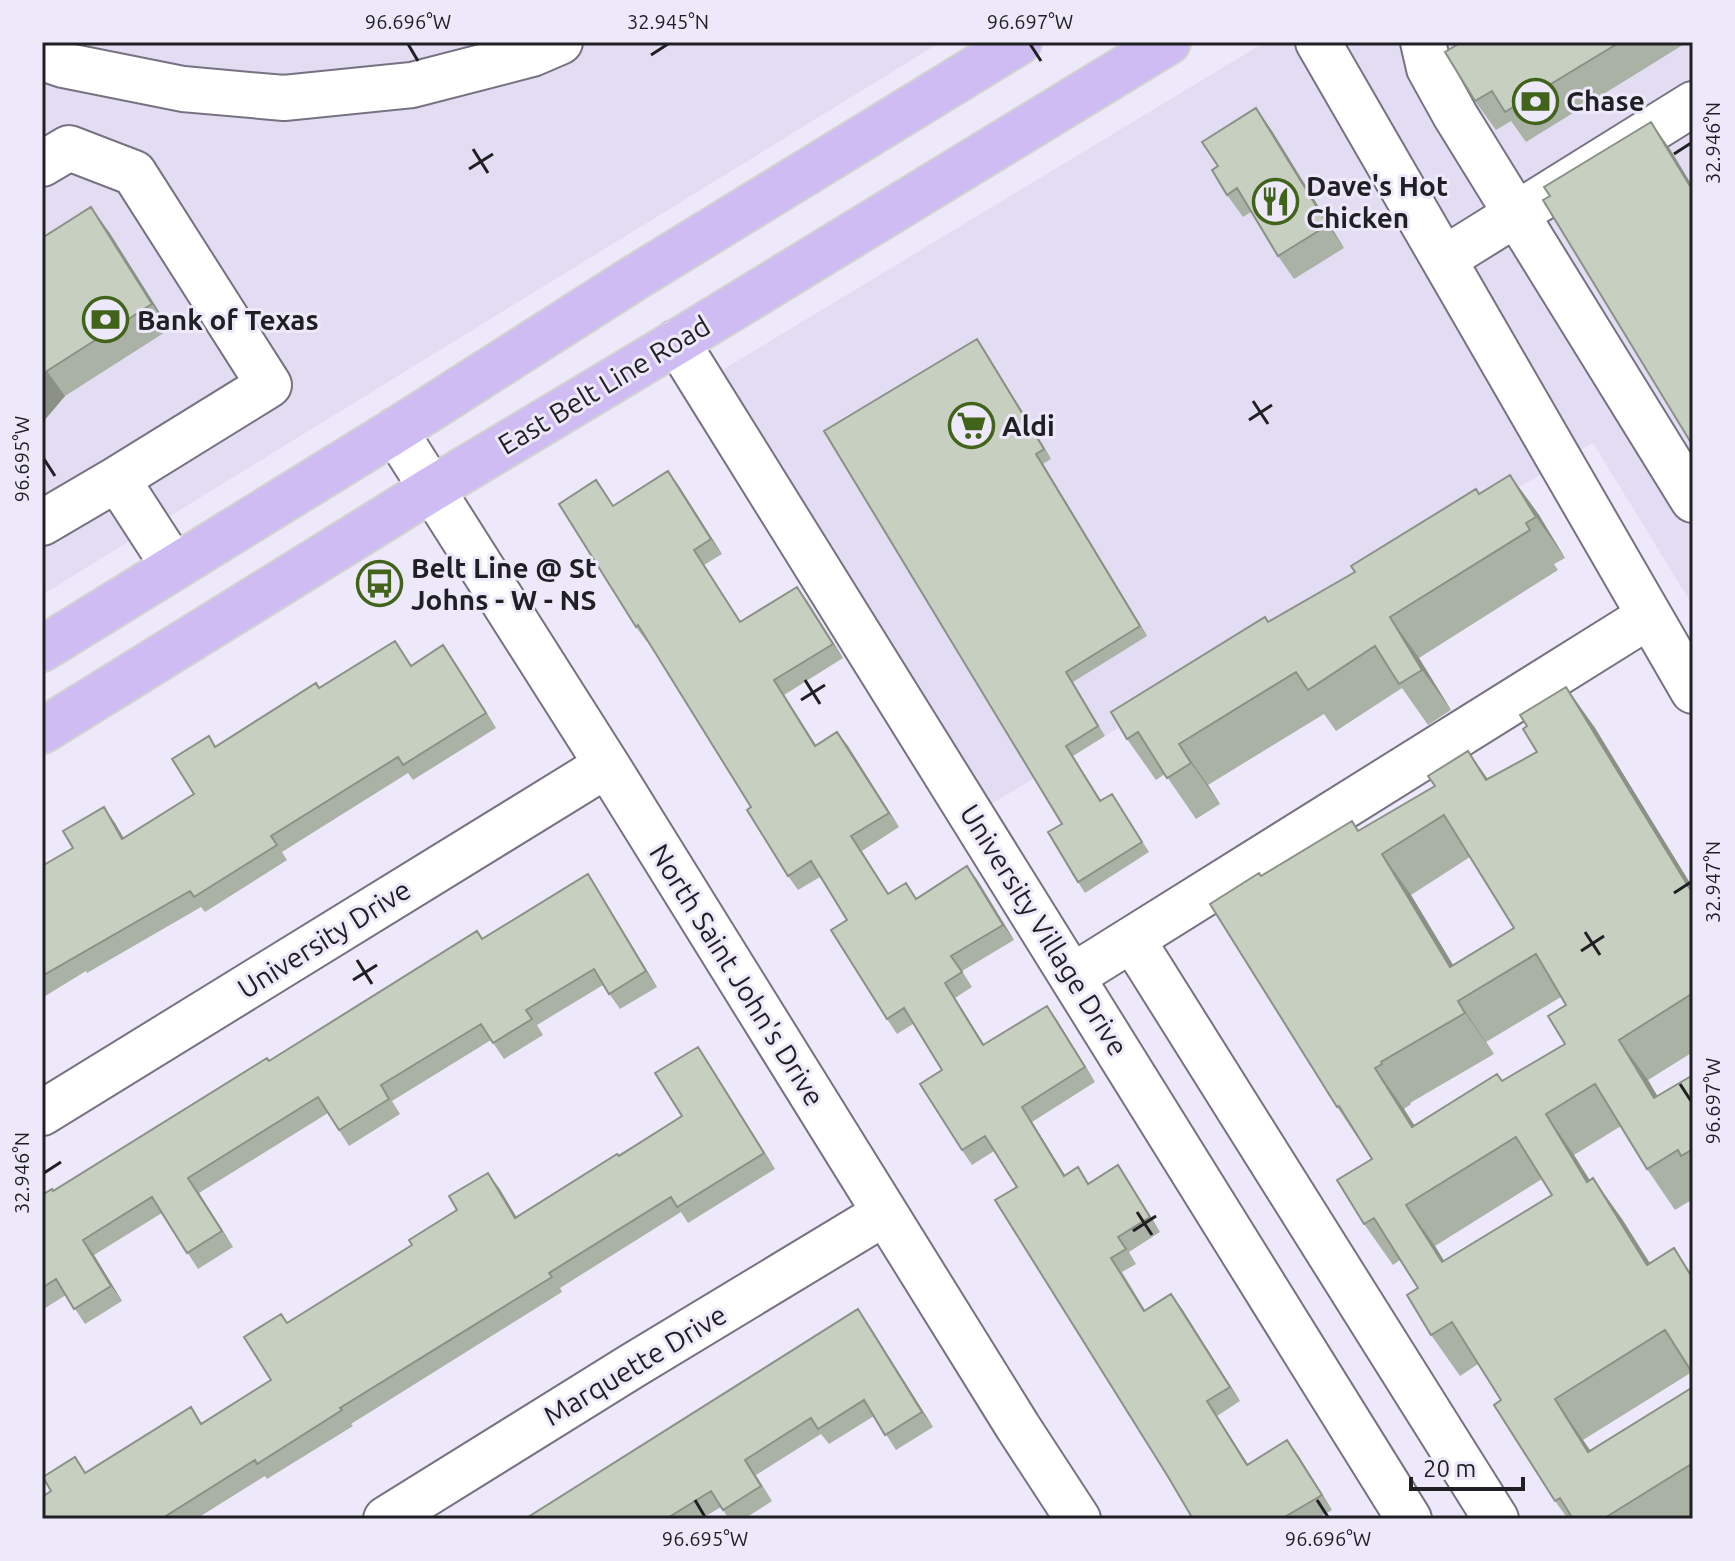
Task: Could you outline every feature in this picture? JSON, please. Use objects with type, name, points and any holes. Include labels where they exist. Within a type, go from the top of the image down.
[{"type":"main road","points":[[42,649],[395,431],[636,277],[1019,42]]},
{"type":"main road","name":"East Belt Line Road","points":[[42,731],[432,489],[1168,42]]},
{"type":"street","points":[[42,58],[183,89],[284,98],[412,85],[532,54],[560,42]]},
{"type":"street","points":[[1318,42],[1693,691]]},
{"type":"street","points":[[1423,42],[1429,68],[1455,115],[1693,500]]},
{"type":"street","points":[[1444,259],[1693,104]]},
{"type":"street","points":[[42,164],[69,148],[134,173],[269,385],[42,523]]},
{"type":"street","name":"University Village Drive","points":[[677,342],[1409,1519]]},
{"type":"street","name":"North Saint John's Drive","points":[[395,431],[1078,1519]]},
{"type":"street","points":[[117,479],[174,567]]},
{"type":"street","points":[[1073,976],[1649,616]]},
{"type":"street","name":"University Drive","points":[[42,1113],[607,765]]},
{"type":"street","points":[[1132,939],[1496,1519]]},
{"type":"street","name":"Marquette Drive","points":[[386,1519],[885,1213]]},
{"type":"shaded area","points":[[42,42],[941,42],[42,595]]},
{"type":"shaded area","points":[[1265,42],[1693,42],[1693,606],[1593,443],[988,806],[719,372]]},
{"type":"building","points":[[1460,42],[1620,42],[1505,112],[1492,91],[1475,101],[1445,52]]},
{"type":"building","name":"Dave's Hot Chicken","points":[[1256,108],[1328,225],[1278,256],[1237,188],[1227,195],[1212,170],[1218,166],[1202,142]]},
{"type":"building","points":[[1651,122],[1693,191],[1693,446],[1543,200],[1550,196],[1544,187]]},
{"type":"building","name":"Bank of Texas","points":[[91,207],[152,304],[42,377],[42,238]]},
{"type":"building","points":[[977,339],[1044,449],[1036,454],[1140,626],[1066,672],[1098,726],[1066,746],[1100,801],[1112,794],[1142,842],[1078,882],[1048,832],[1062,824],[824,431]]},
{"type":"building","points":[[668,471],[711,539],[694,550],[740,622],[797,587],[833,644],[774,680],[815,746],[837,732],[889,813],[851,836],[888,894],[906,883],[916,899],[967,866],[1003,925],[951,956],[962,972],[945,983],[983,1045],[1047,1006],[1085,1067],[1022,1107],[1064,1176],[1078,1167],[1088,1184],[1118,1165],[1150,1217],[1118,1237],[1126,1249],[1111,1258],[1144,1311],[1171,1294],[1230,1387],[1207,1401],[1247,1465],[1287,1440],[1322,1495],[1281,1519],[1193,1519],[995,1200],[1017,1187],[985,1136],[962,1150],[920,1084],[942,1070],[904,1008],[887,1019],[831,930],[847,920],[811,861],[788,876],[747,810],[751,807],[559,504],[596,480],[613,506]]},
{"type":"building","points":[[1510,475],[1536,517],[1526,523],[1530,530],[1390,617],[1422,670],[1399,684],[1375,646],[1308,690],[1296,672],[1179,744],[1191,763],[1167,778],[1138,732],[1127,739],[1111,712],[1265,617],[1268,622],[1355,572],[1351,566],[1476,489],[1479,494]]},
{"type":"building","points":[[395,641],[411,666],[443,645],[486,713],[403,765],[398,757],[271,836],[277,845],[194,897],[190,891],[42,976],[42,866],[73,848],[63,831],[104,807],[122,839],[194,794],[172,759],[209,736],[215,747],[316,683],[319,688]]},
{"type":"building","points":[[1566,687],[1693,894],[1693,993],[1619,1040],[1654,1098],[1693,1075],[1693,1149],[1681,1156],[1678,1150],[1647,1169],[1595,1084],[1546,1114],[1587,1182],[1593,1178],[1647,1265],[1674,1248],[1693,1279],[1693,1374],[1665,1330],[1555,1399],[1588,1452],[1693,1387],[1693,1463],[1603,1519],[1573,1519],[1560,1498],[1555,1501],[1494,1405],[1501,1400],[1452,1322],[1431,1335],[1407,1295],[1418,1288],[1374,1218],[1364,1224],[1337,1180],[1372,1159],[1210,904],[1352,821],[1358,831],[1435,786],[1428,776],[1468,751],[1486,780],[1537,752],[1523,729],[1527,726],[1520,715]],"holes":[[[1444,815],[1514,928],[1450,967],[1382,854]],[[1536,954],[1566,1005],[1548,1016],[1565,1044],[1502,1081],[1497,1074],[1412,1127],[1375,1068],[1465,1013],[1458,1001]],[[1516,1137],[1552,1195],[1442,1262],[1406,1205]]]},
{"type":"building","points":[[588,874],[646,971],[609,994],[594,969],[526,1010],[532,1019],[493,1043],[481,1024],[381,1085],[389,1099],[339,1130],[318,1097],[188,1178],[222,1231],[187,1253],[152,1197],[83,1240],[111,1286],[74,1309],[56,1279],[42,1288],[42,1195],[267,1058],[269,1061],[477,931],[482,939]]},
{"type":"building","points":[[698,1047],[764,1153],[677,1207],[671,1197],[549,1273],[552,1277],[340,1408],[342,1410],[257,1464],[255,1460],[161,1519],[42,1519],[42,1497],[51,1491],[43,1477],[75,1457],[85,1473],[191,1407],[201,1424],[271,1380],[244,1337],[281,1314],[287,1323],[412,1245],[409,1240],[457,1210],[449,1196],[488,1173],[515,1218],[682,1116],[655,1073]]},
{"type":"building","points":[[858,1309],[922,1412],[885,1435],[864,1400],[818,1429],[811,1418],[745,1460],[761,1486],[723,1510],[711,1491],[666,1519],[525,1519]]},
{"type":"place","name":"Chase","points":[[1535,101]]},
{"type":"place","name":"Dave's Hot Chicken","points":[[1275,202]]},
{"type":"place","name":"Bank of Texas","points":[[106,320]]},
{"type":"place","name":"Aldi","points":[[971,426]]},
{"type":"place","name":"Belt Line @ St Johns - W - NS","points":[[380,584]]}]
